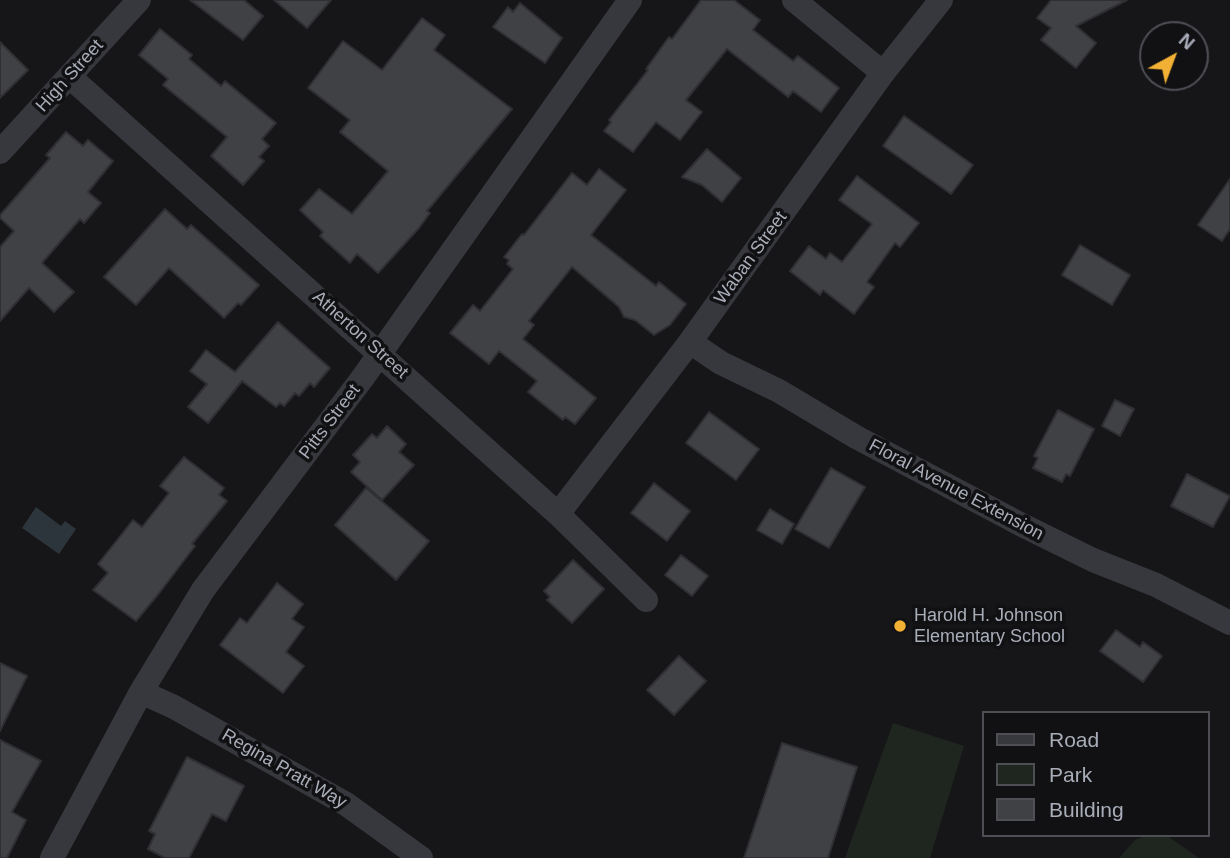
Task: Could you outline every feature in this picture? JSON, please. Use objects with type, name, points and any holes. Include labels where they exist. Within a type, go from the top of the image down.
[{"type":"street","name":"High Street","points":[[0,152],[139,0]]},
{"type":"street","name":"Pitts Street","points":[[52,858],[141,692],[203,590],[380,353],[630,0]]},
{"type":"street","points":[[794,0],[883,73]]},
{"type":"street","name":"Waban Street","points":[[558,514],[690,342],[883,73],[941,0]]},
{"type":"street","name":"Atherton Street","points":[[70,77],[558,514],[646,600]]},
{"type":"street","name":"Floral Avenue Extension","points":[[690,342],[722,363],[779,391],[856,437],[1022,525],[1094,560],[1156,585],[1230,623]]},
{"type":"street","name":"Regina Pratt Way","points":[[141,692],[174,707],[346,804],[421,858]]},
{"type":"green space","points":[[893,723],[964,746],[930,858],[845,858]]},
{"type":"green space","points":[[1142,837],[1169,837],[1199,858],[1119,858],[1135,840]]},
{"type":"shaded area","points":[[36,507],[61,526],[65,521],[76,529],[59,554],[22,528]]},
{"type":"building","points":[[190,0],[244,0],[263,16],[243,40]]},
{"type":"building","points":[[274,0],[331,0],[307,28]]},
{"type":"building","points":[[701,0],[734,0],[760,20],[753,30],[793,61],[798,56],[839,88],[821,112],[793,91],[788,97],[727,49],[686,100],[702,112],[680,140],[656,122],[633,152],[604,131],[611,122],[609,120],[648,70],[646,69],[669,37],[672,39]]},
{"type":"building","points":[[1051,0],[1127,0],[1076,26],[1096,43],[1076,68],[1041,40],[1051,28],[1037,18]]},
{"type":"building","points":[[520,3],[562,38],[545,63],[493,27],[508,7],[513,12]]},
{"type":"building","points":[[422,18],[445,35],[434,50],[512,109],[427,211],[430,213],[419,228],[378,273],[357,254],[350,263],[320,236],[323,232],[300,210],[319,189],[352,214],[388,171],[340,132],[350,120],[308,88],[343,41],[382,70]]},
{"type":"building","points":[[160,29],[192,55],[189,59],[221,86],[225,81],[276,123],[262,139],[269,146],[259,157],[264,161],[243,185],[211,156],[227,137],[163,85],[168,79],[139,55]]},
{"type":"building","points":[[0,42],[28,70],[0,98]]},
{"type":"building","points":[[904,116],[973,165],[951,194],[883,146]]},
{"type":"building","points":[[66,132],[83,146],[88,140],[113,161],[88,192],[101,203],[84,223],[80,219],[42,263],[74,292],[54,312],[29,288],[0,321],[0,247],[14,231],[0,215],[50,158],[46,155]]},
{"type":"building","points":[[707,149],[741,178],[722,202],[702,185],[682,177]]},
{"type":"building","points":[[599,169],[626,190],[591,235],[656,286],[659,282],[686,304],[670,325],[654,335],[635,320],[624,317],[619,307],[572,267],[529,321],[534,325],[523,339],[596,398],[575,424],[565,417],[563,420],[528,392],[537,381],[499,351],[489,364],[450,333],[473,305],[480,311],[513,269],[507,264],[509,260],[504,257],[572,173],[587,185]]},
{"type":"building","points":[[857,176],[919,223],[900,247],[895,243],[867,282],[874,287],[854,314],[823,290],[820,295],[790,271],[809,246],[826,259],[830,253],[842,262],[872,224],[839,200]]},
{"type":"building","points":[[1230,179],[1230,229],[1222,241],[1198,225]]},
{"type":"building","points":[[165,209],[187,229],[191,225],[259,285],[241,305],[238,303],[224,318],[169,268],[136,305],[104,277]]},
{"type":"building","points":[[1080,245],[1130,275],[1112,305],[1062,275]]},
{"type":"building","points":[[278,322],[330,368],[314,387],[310,383],[299,396],[295,393],[284,406],[280,403],[276,407],[242,381],[208,423],[188,407],[207,384],[190,371],[206,350],[235,372]]},
{"type":"building","points":[[1115,400],[1134,409],[1120,436],[1102,426]]},
{"type":"building","points":[[1058,410],[1094,429],[1070,476],[1066,474],[1062,482],[1033,468],[1038,458],[1034,456]]},
{"type":"building","points":[[709,412],[759,449],[736,480],[686,443]]},
{"type":"building","points":[[387,426],[406,444],[399,452],[414,465],[382,500],[351,472],[360,462],[353,455],[372,434],[377,438]]},
{"type":"building","points":[[184,457],[224,488],[219,495],[227,501],[136,621],[93,590],[108,573],[98,564],[133,520],[142,527],[169,493],[160,486]]},
{"type":"building","points":[[831,468],[865,487],[829,548],[795,529]]},
{"type":"building","points":[[1187,474],[1230,496],[1213,527],[1171,506]]},
{"type":"building","points":[[654,483],[690,511],[667,541],[631,513]]},
{"type":"building","points":[[366,488],[429,541],[396,580],[335,525]]},
{"type":"building","points":[[770,509],[794,524],[782,544],[757,530]]},
{"type":"building","points":[[681,555],[708,576],[692,596],[665,575]]},
{"type":"building","points":[[573,560],[604,589],[572,623],[547,600],[550,597],[544,591]]},
{"type":"building","points":[[277,583],[303,604],[292,619],[304,627],[286,652],[304,666],[283,693],[220,645],[240,618],[247,623]]},
{"type":"building","points":[[1116,630],[1140,647],[1143,642],[1162,656],[1143,682],[1100,651]]},
{"type":"building","points":[[679,656],[706,681],[674,715],[647,690]]},
{"type":"building","points":[[0,663],[27,676],[0,731]]},
{"type":"building","points":[[0,740],[41,761],[12,812],[26,820],[7,858],[0,858]]},
{"type":"building","points":[[782,743],[857,767],[828,858],[744,858]]},
{"type":"building","points":[[187,757],[244,786],[226,821],[212,814],[189,858],[165,858],[148,849],[155,834],[149,831]]},
{"type":"place","name":"Harold H. Johnson Elementary School","points":[[900,626]]}]
